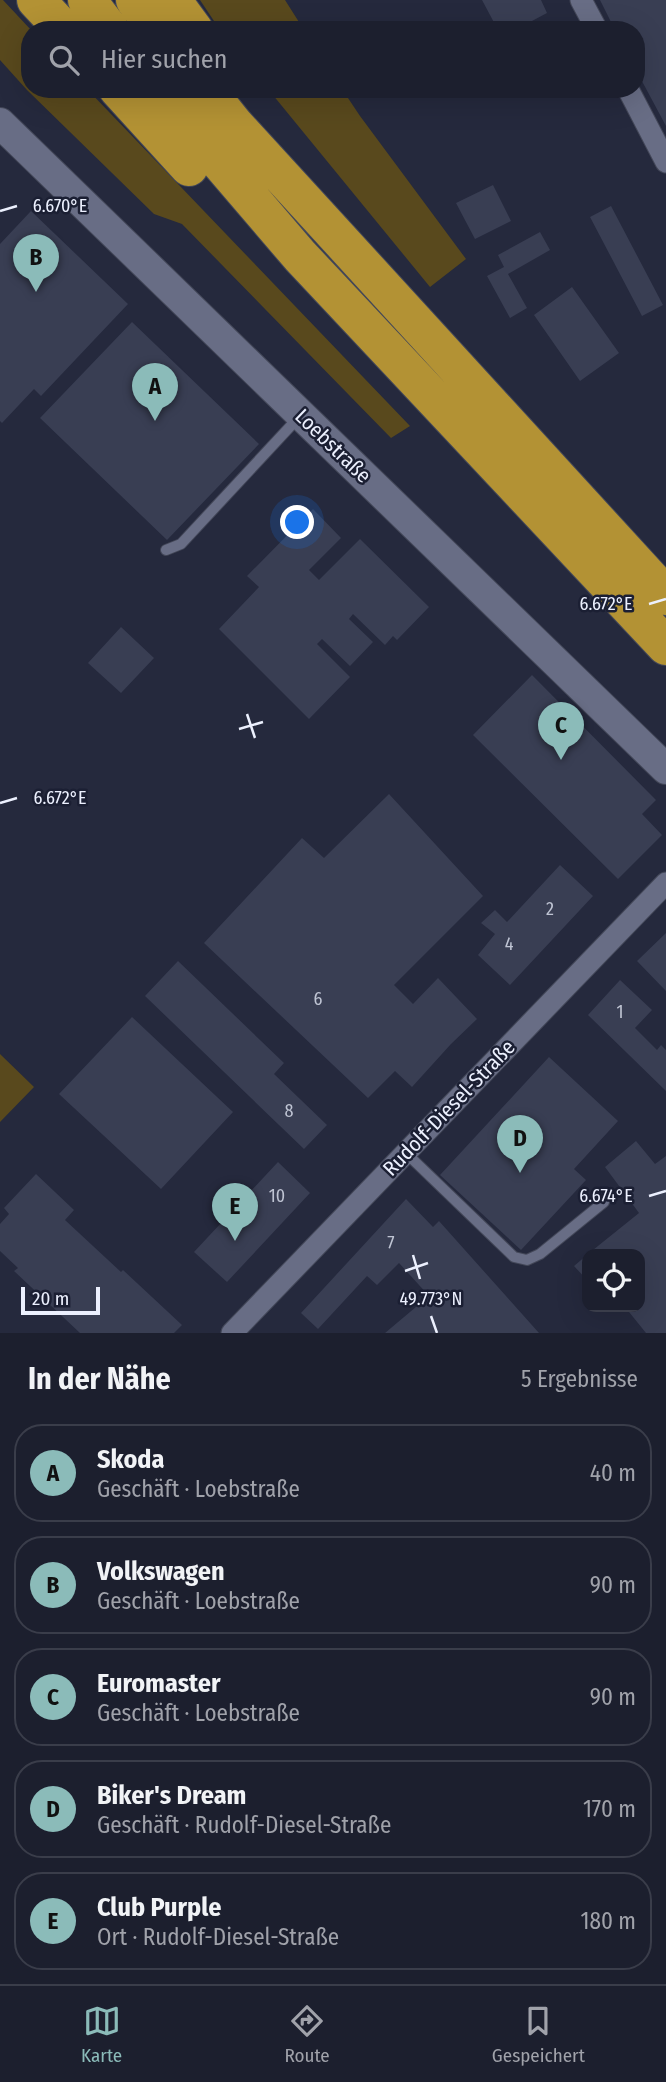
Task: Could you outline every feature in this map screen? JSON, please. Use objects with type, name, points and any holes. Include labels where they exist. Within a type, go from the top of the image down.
[{"type":"highway","points":[[36,0],[56,21]]},
{"type":"highway","points":[[87,0],[103,21]]},
{"type":"highway","points":[[135,0],[151,21]]},
{"type":"highway","points":[[172,0],[187,21]]},
{"type":"highway","points":[[126,98],[202,180],[300,256]]},
{"type":"highway","points":[[165,98],[300,256],[666,646]]},
{"type":"highway","points":[[213,98],[234,124],[666,596]]},
{"type":"highway","points":[[237,98],[275,167]]},
{"type":"main road","name":"Loebstraße","points":[[0,122],[666,769]]},
{"type":"street","points":[[581,0],[592,21]]},
{"type":"street","points":[[633,98],[666,162]]},
{"type":"street","name":"Rudolf-Diesel-Straße","points":[[232,1333],[666,883]]},
{"type":"lane","points":[[166,550],[181,544],[301,415]]},
{"type":"lane","points":[[406,1153],[514,1257],[527,1260],[540,1254],[604,1202]]},
{"type":"shaded area","points":[[0,0],[3,0],[23,21],[21,83],[0,60]]},
{"type":"shaded area","points":[[200,0],[285,0],[298,21],[214,21]]},
{"type":"shaded area","points":[[35,98],[96,98],[410,426],[391,438],[182,224],[154,214]]},
{"type":"shaded area","points":[[275,98],[348,98],[466,259],[430,287]]},
{"type":"shaded area","points":[[0,1054],[34,1087],[0,1122]]},
{"type":"building","points":[[482,0],[541,0],[547,13],[532,21],[493,21]]},
{"type":"building","points":[[600,0],[666,0],[666,126],[645,87],[645,21],[610,21]]},
{"type":"building","points":[[493,185],[511,221],[475,239],[456,203]]},
{"type":"building","points":[[611,206],[663,305],[642,316],[590,217]]},
{"type":"building","points":[[31,211],[128,304],[41,396],[34,389],[2,423],[0,244]]},
{"type":"building","points":[[540,232],[550,250],[508,274],[527,308],[510,318],[487,276],[504,267],[498,255]]},
{"type":"building","points":[[572,287],[619,353],[580,381],[534,315]]},
{"type":"building","points":[[132,322],[259,444],[167,540],[40,418]]},
{"type":"building","points":[[313,509],[341,538],[309,570],[319,580],[360,539],[429,607],[397,640],[393,636],[385,645],[353,614],[349,619],[373,642],[350,666],[322,639],[317,644],[350,677],[309,719],[219,629],[259,587],[247,576]]},
{"type":"building","points":[[121,627],[154,658],[121,693],[88,663]]},
{"type":"building","points":[[532,675],[656,800],[642,814],[662,835],[618,879],[473,735]]},
{"type":"building","points":[[389,794],[483,896],[394,985],[413,1004],[438,978],[477,1019],[412,1087],[395,1071],[368,1098],[204,943],[302,838],[324,858]]},
{"type":"building","points":[[560,865],[593,896],[510,985],[478,955],[495,934],[481,923],[495,910],[507,922]]},
{"type":"building","points":[[666,933],[666,991],[637,961]]},
{"type":"building","points":[[178,961],[284,1063],[274,1074],[327,1125],[304,1149],[145,996]]},
{"type":"building","points":[[620,980],[652,1010],[635,1028],[657,1050],[661,1045],[666,1050],[666,1091],[588,1015]]},
{"type":"building","points":[[132,1017],[233,1112],[161,1189],[59,1094]]},
{"type":"building","points":[[549,1057],[618,1121],[574,1169],[586,1180],[521,1250],[440,1175]]},
{"type":"building","points":[[636,1141],[655,1164],[666,1156],[666,1333],[646,1333],[629,1312],[645,1312],[645,1249],[594,1249],[639,1213],[605,1167]]},
{"type":"building","points":[[278,1162],[310,1193],[227,1282],[194,1252]]},
{"type":"building","points":[[36,1174],[74,1210],[65,1220],[182,1325],[174,1333],[80,1333],[14,1271],[18,1268],[0,1251],[0,1224],[9,1214],[4,1208]]},
{"type":"building","points":[[406,1199],[433,1227],[439,1221],[539,1333],[385,1333],[429,1296],[399,1263],[377,1285],[367,1276],[318,1329],[301,1313]]},
{"type":"building","points":[[582,1259],[582,1275],[574,1266]]},
{"type":"place","name":"Volkswagen","points":[[36,292]]},
{"type":"place","name":"Skoda","points":[[155,421]]},
{"type":"place","name":"Euromaster","points":[[561,760]]},
{"type":"place","name":"Biker's Dream","points":[[520,1173]]},
{"type":"place","name":"Club Purple","points":[[235,1241]]}]
